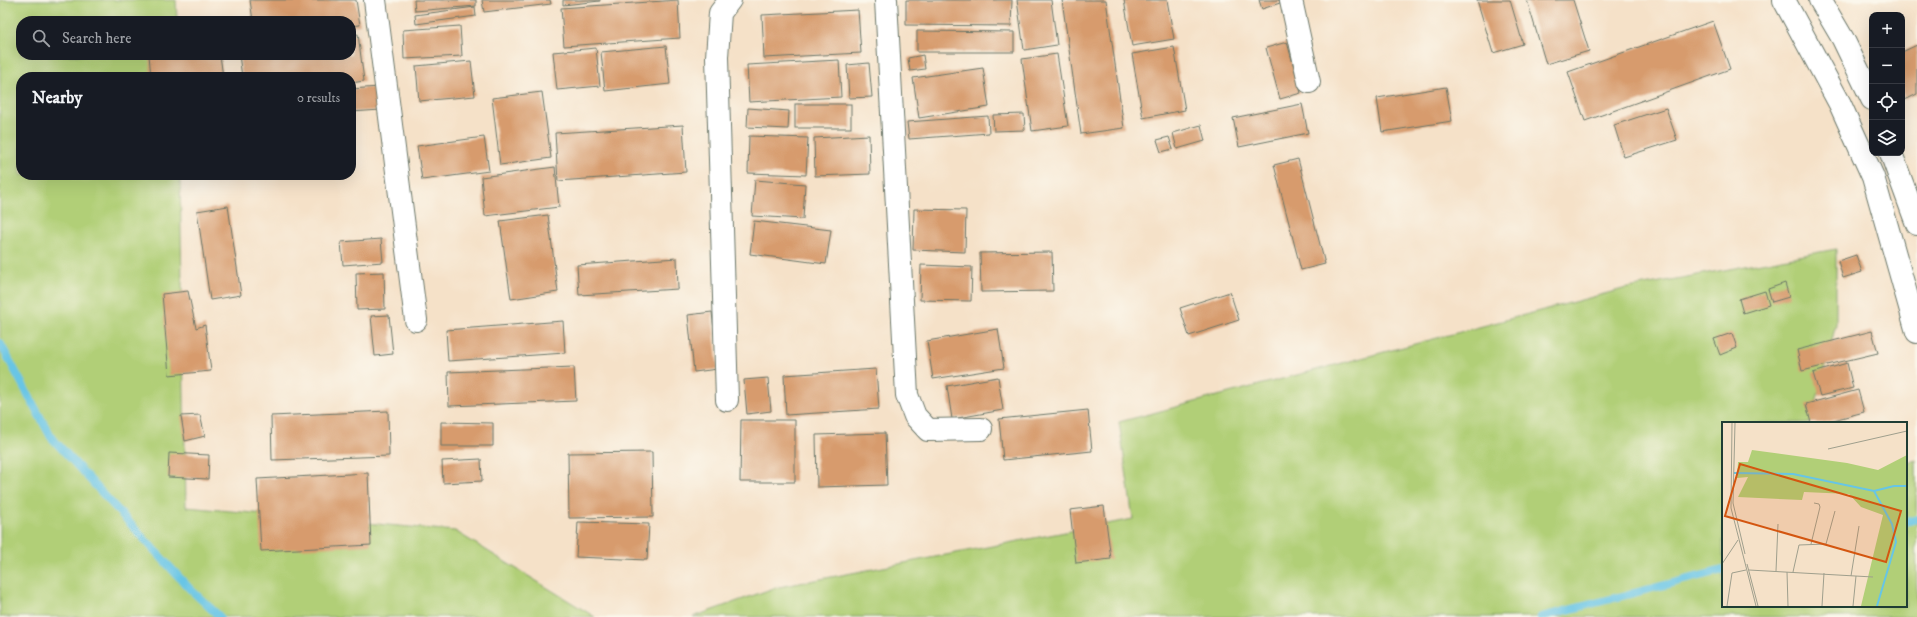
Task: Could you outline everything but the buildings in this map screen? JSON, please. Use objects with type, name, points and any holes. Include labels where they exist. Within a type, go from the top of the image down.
[{"type":"street","points":[[375,0],[416,320]]},
{"type":"street","points":[[727,400],[717,57],[720,13],[730,0]]},
{"type":"street","points":[[886,0],[907,394],[915,416],[928,430],[981,429]]},
{"type":"street","points":[[1291,0],[1309,82]]},
{"type":"street","points":[[1784,0],[1840,104],[1873,177],[1917,332]]},
{"type":"street","points":[[1820,0],[1844,39],[1869,93]]},
{"type":"street","points":[[1892,156],[1917,224]]},
{"type":"green space","points":[[0,0],[176,0],[177,16],[16,16],[16,60],[177,60],[178,72],[16,72],[16,180],[180,180],[186,507],[455,531],[595,617],[0,617]]},
{"type":"green space","points":[[1836,249],[1836,324],[1811,422],[1722,422],[1722,607],[1907,607],[1907,464],[1916,460],[1917,617],[693,617],[774,588],[1133,519],[1119,422],[1623,289]]},
{"type":"waterway","points":[[0,343],[51,437],[190,589],[220,617]]},
{"type":"waterway","points":[[1907,522],[1917,519]]},
{"type":"waterway","points":[[1541,617],[1722,570]]}]
